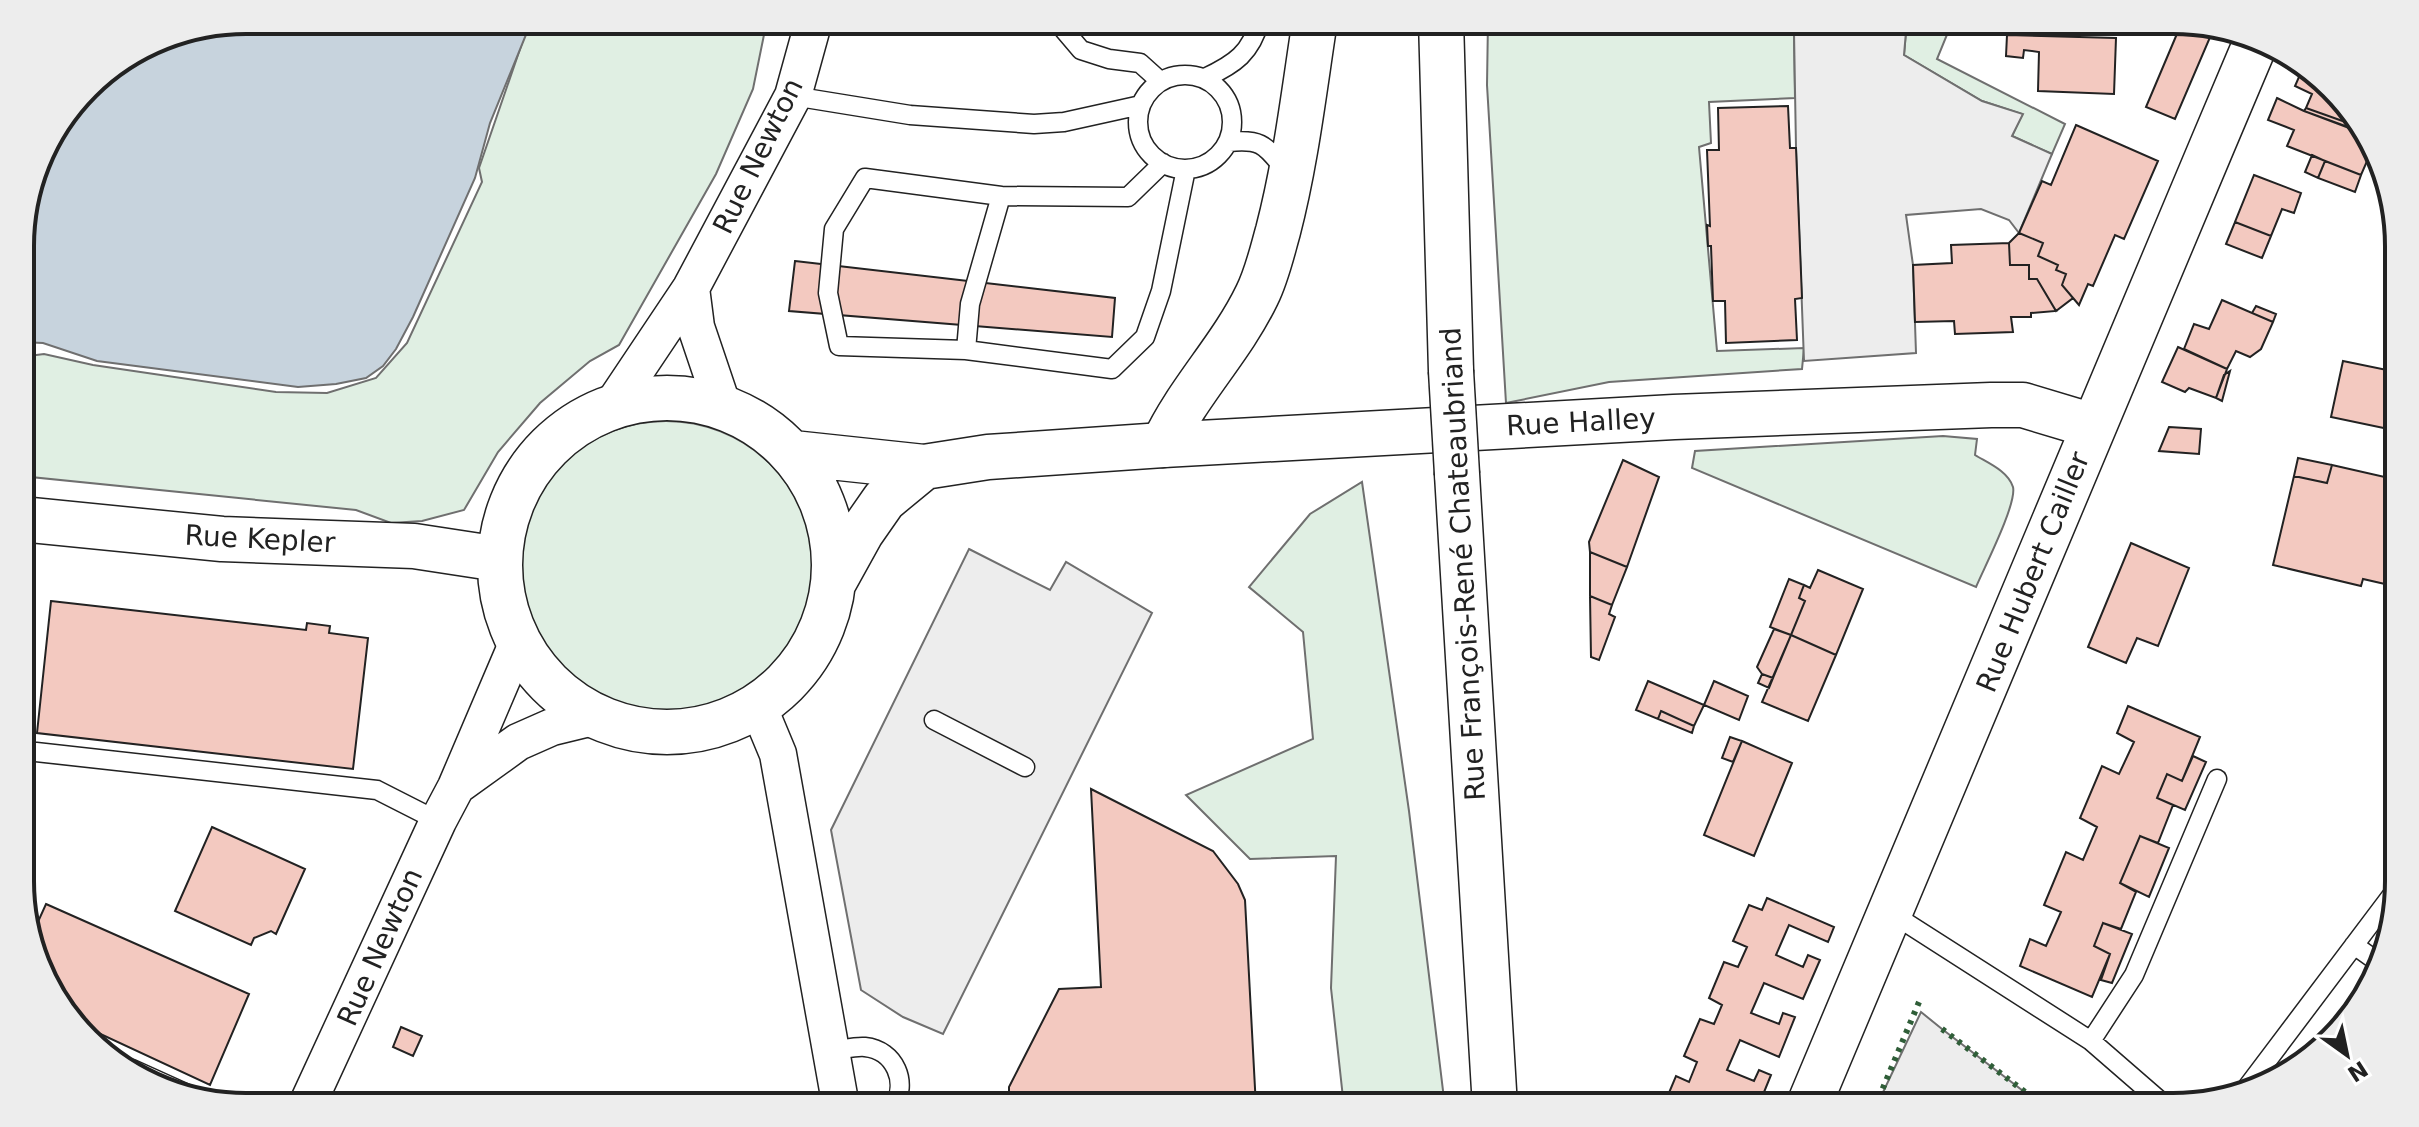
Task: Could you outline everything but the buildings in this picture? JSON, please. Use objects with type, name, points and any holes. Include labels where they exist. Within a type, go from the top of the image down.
[{"type":"street","name":"Rue Newton","points":[[612,406],[691,288],[793,96],[810,34]]},
{"type":"street","points":[[1163,445],[1177,415],[1241,323],[1258,293],[1271,257],[1291,177],[1313,34]]},
{"type":"street","name":"Rue François-René Chateaubriand","points":[[1441,34],[1451,371],[1494,1093]]},
{"type":"street","name":"Rue Hubert Cailler","points":[[1814,1093],[2253,50]]},
{"type":"street","points":[[691,288],[696,327],[723,407]]},
{"type":"street","points":[[835,580],[833,535],[818,492],[793,453],[761,426],[723,407],[668,397],[612,406],[582,420],[556,440],[533,464],[508,510],[499,559],[502,602],[517,644],[549,686],[593,717],[648,732],[706,729],[758,706],[796,673],[822,629],[835,580],[861,533],[884,500],[924,467]]},
{"type":"street","name":"Rue Halley","points":[[793,453],[924,467],[988,457],[1163,445],[1674,417],[1991,405],[2023,405],[2093,426]]},
{"type":"street","name":"Rue Kepler","points":[[34,520],[222,539],[414,546],[499,559]]},
{"type":"street","name":"Rue Newton","points":[[312,1093],[456,787],[517,644]]},
{"type":"street","points":[[758,706],[778,754],[839,1093]]},
{"type":"street","name":"Rue Newton","points":[[456,787],[518,742],[552,727],[593,717]]},
{"type":"lane","points":[[1067,34],[1081,50],[1109,59],[1140,63],[1160,81]]},
{"type":"lane","points":[[1205,78],[1227,67],[1243,54],[1256,34]]},
{"type":"lane","points":[[1190,75],[1205,78],[1227,98],[1233,128],[1221,154],[1209,164],[1180,170],[1154,158],[1144,147],[1139,133],[1141,105],[1160,81],[1190,75]]},
{"type":"lane","points":[[793,96],[910,115],[1034,124],[1064,122],[1141,105]]},
{"type":"lane","points":[[1229,142],[1255,141],[1264,145],[1291,177]]},
{"type":"lane","points":[[1163,163],[1128,197],[1001,196],[865,178],[834,229],[828,293],[839,346],[966,350],[1112,369],[1145,337],[1161,291],[1186,169]]},
{"type":"lane","points":[[966,350],[970,304],[1001,196]]},
{"type":"lane","points":[[934,720],[1025,767]]},
{"type":"lane","points":[[36,752],[377,790],[438,821]]},
{"type":"lane","points":[[2091,1041],[2134,975],[2217,779]]},
{"type":"lane","points":[[2256,1076],[2383,907]]},
{"type":"lane","points":[[1891,913],[2091,1041],[2151,1093]]},
{"type":"lane","points":[[2354,945],[2371,957]]},
{"type":"lane","points":[[832,1051],[867,1047],[879,1051],[896,1068],[900,1079],[899,1093]]},
{"type":"green space","points":[[525,34],[764,34],[753,89],[716,174],[619,345],[590,361],[540,403],[498,452],[464,510],[422,521],[391,523],[356,510],[34,477],[34,355],[44,354],[93,365],[276,392],[327,393],[376,378],[407,343],[482,182],[479,168]]},
{"type":"green space","points":[[1488,34],[1794,34],[1795,98],[1709,102],[1711,143],[1699,147],[1717,351],[1804,348],[1802,369],[1609,382],[1506,403],[1487,85]]},
{"type":"green space","points":[[1906,34],[1947,34],[1937,59],[2065,124],[2052,154],[2012,136],[2022,114],[1982,101],[1904,55]]},
{"type":"green space","points":[[666,421],[695,424],[723,432],[771,464],[803,512],[811,540],[814,569],[811,598],[803,626],[771,674],[723,706],[695,714],[666,717],[637,714],[609,706],[561,674],[529,626],[521,598],[518,569],[521,540],[529,512],[561,464],[609,432],[637,424]]},
{"type":"green space","points":[[1943,436],[1977,439],[1975,455],[2002,472],[2013,487],[2005,521],[1976,587],[1692,468],[1695,451]]},
{"type":"green space","points":[[1362,482],[1409,811],[1443,1093],[1342,1093],[1331,988],[1336,856],[1250,859],[1186,795],[1313,739],[1303,632],[1249,587],[1310,514]]},
{"type":"shaded area","points":[[232,34],[526,34],[490,123],[475,178],[413,317],[383,366],[366,378],[298,387],[97,361],[34,343],[34,232],[41,191],[62,140],[78,117],[106,87],[140,62],[178,45]]},
{"type":"shaded area","points":[[1794,34],[1906,34],[1904,55],[1982,101],[2023,114],[2012,136],[2052,154],[2019,233],[2009,220],[1981,209],[1906,215],[1913,265],[1916,353],[1804,361]]},
{"type":"shaded area","points":[[969,549],[1050,590],[1066,562],[1152,613],[943,1034],[903,1017],[861,990],[831,830]]},
{"type":"shaded area","points":[[1921,1012],[2026,1093],[1883,1093]]},
{"type":"hedge","points":[[1881,1093],[1919,1002]]},
{"type":"hedge","points":[[1942,1029],[2027,1093]]}]
